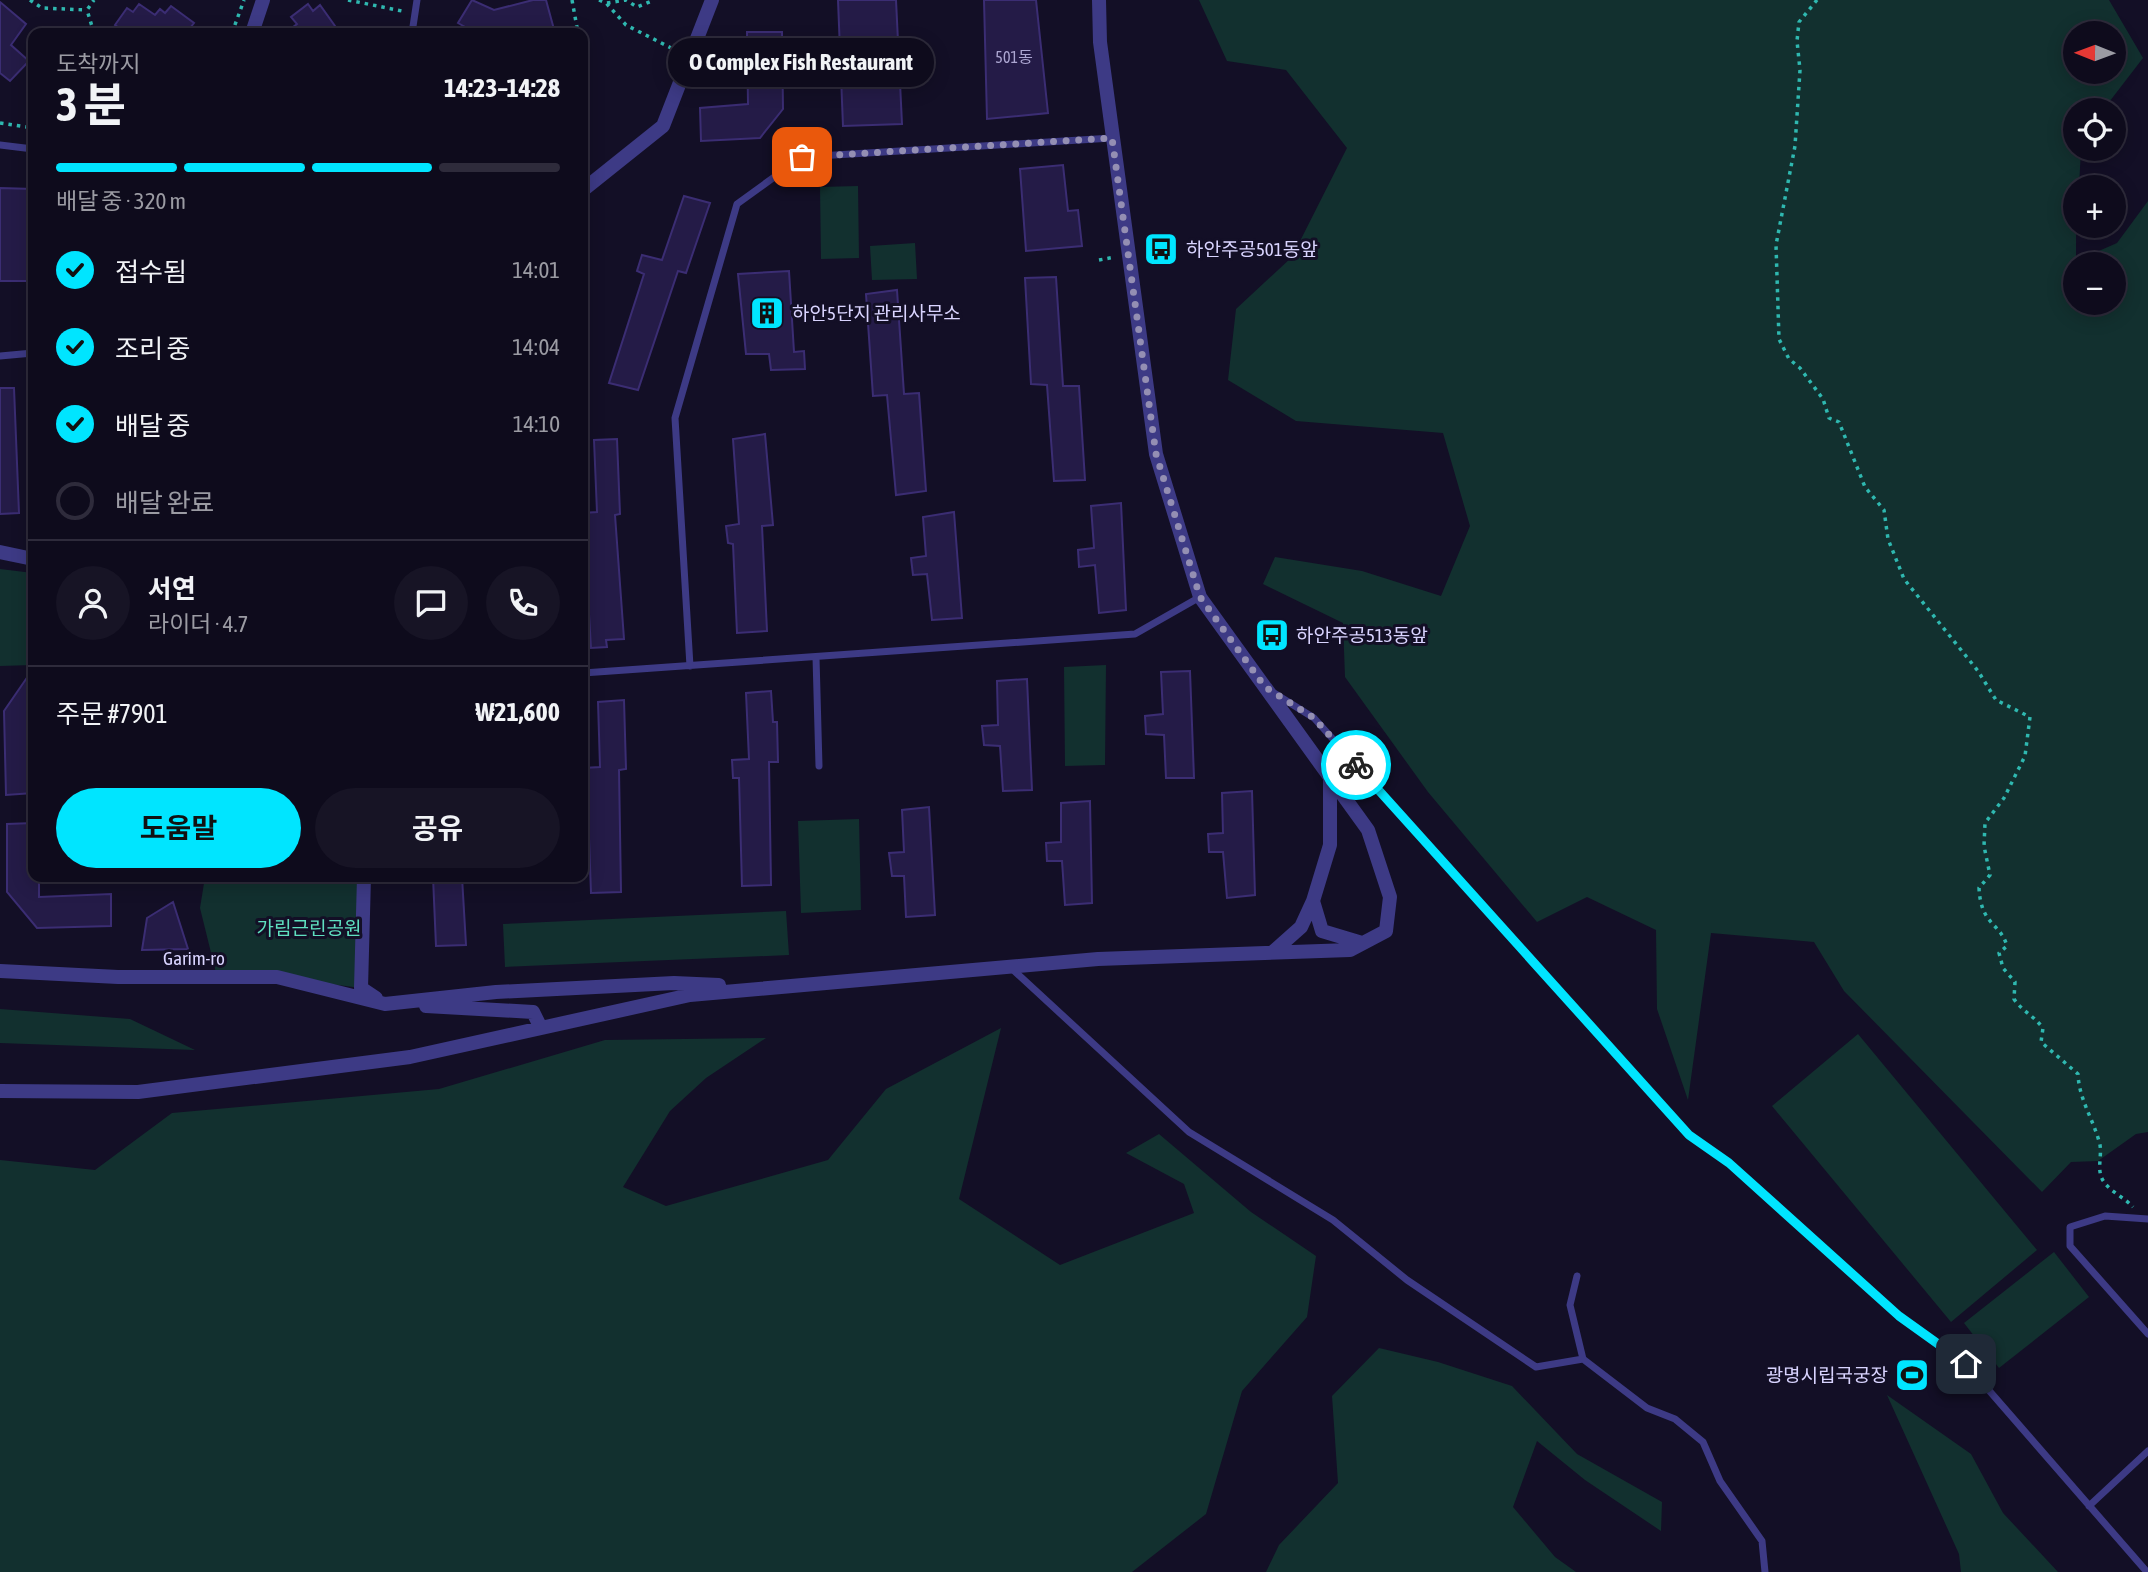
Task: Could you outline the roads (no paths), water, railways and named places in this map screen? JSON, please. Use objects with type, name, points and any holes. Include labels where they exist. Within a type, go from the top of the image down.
[{"type":"street","points":[[254,28],[263,0]]},
{"type":"street","points":[[588,186],[663,126],[712,0]]},
{"type":"street","points":[[0,1091],[138,1092],[410,1057],[690,995],[1098,959],[1350,950],[1386,931],[1390,897],[1368,830],[1200,597],[1156,454],[1112,138],[1100,42],[1099,0]]},
{"type":"street","points":[[0,552],[28,558]]},
{"type":"street","points":[[1274,951],[1301,928],[1313,901],[1330,845],[1330,779]]},
{"type":"street","points":[[364,882],[361,988],[385,1004],[533,1012],[541,1028]]},
{"type":"street","points":[[1313,901],[1322,931],[1362,943]]},
{"type":"street","name":"Garim-ro","points":[[0,971],[118,977],[277,977],[385,1004]]},
{"type":"street","points":[[385,1004],[496,992],[674,983],[776,988]]},
{"type":"lane","points":[[413,28],[417,0]]},
{"type":"lane","points":[[690,666],[675,418],[737,204],[802,157],[1112,138]]},
{"type":"lane","points":[[0,145],[28,148]]},
{"type":"lane","points":[[0,356],[28,353]]},
{"type":"lane","points":[[588,673],[1135,634],[1200,597]]},
{"type":"lane","points":[[816,657],[819,766]]},
{"type":"lane","points":[[1265,687],[1314,718],[1689,1135],[1729,1163],[1899,1316],[1966,1364],[2147,1572]]},
{"type":"lane","points":[[1010,967],[1189,1132],[1332,1220],[1408,1280],[1536,1367],[1583,1359]]},
{"type":"lane","points":[[2146,1219],[2105,1216],[2070,1227],[2070,1246],[2148,1334]]},
{"type":"lane","points":[[1577,1276],[1570,1305],[1583,1359],[1647,1408],[1675,1419],[1703,1442],[1720,1481],[1762,1541],[1765,1572]]},
{"type":"lane","points":[[2089,1506],[2148,1451]]},
{"type":"place","name":"O Complex Fish Restaurant","points":[[802,157]]},
{"type":"place","name":"하안주공501동앞","points":[[1161,249]]},
{"type":"place","name":"하안5단지 관리사무소","points":[[767,313]]},
{"type":"place","name":"하안주공513동앞","points":[[1272,635]]},
{"type":"place","name":"광명시립국궁장","points":[[1912,1375]]},
{"type":"park label","name":"가림근린공원","points":[[309,928]]}]
